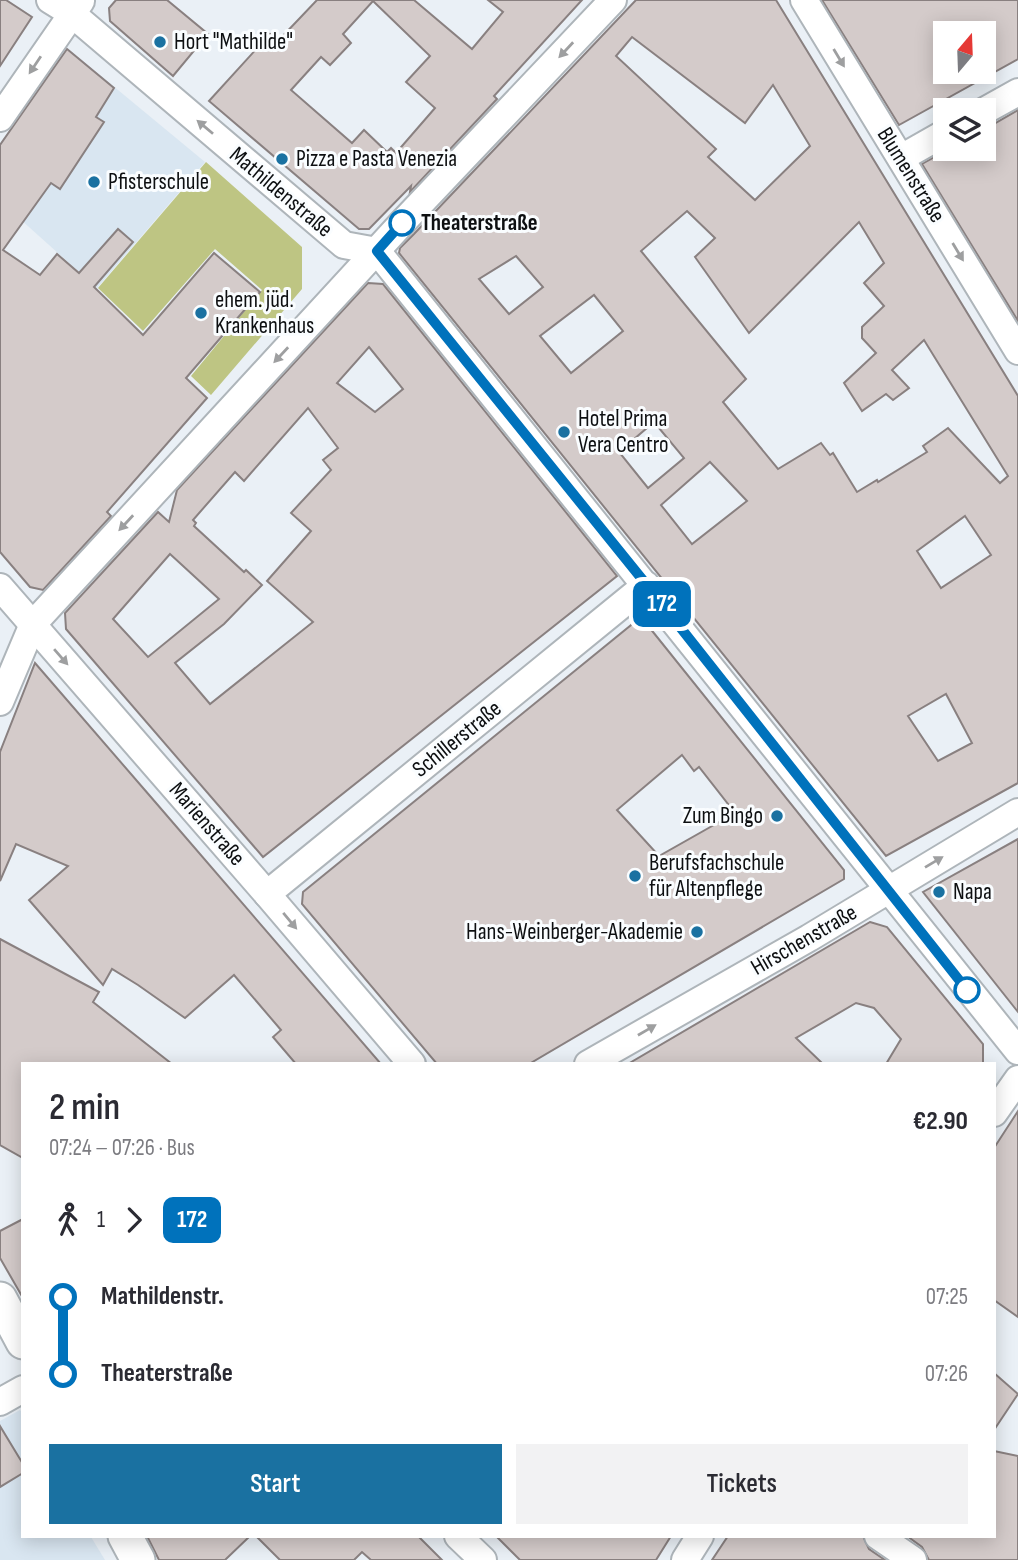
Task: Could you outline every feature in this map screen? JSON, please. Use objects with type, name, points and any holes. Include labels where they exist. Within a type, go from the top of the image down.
[{"type":"street","points":[[0,702],[33,624],[613,0]]},
{"type":"street","name":"Blumenstraße","points":[[804,0],[1018,351]]},
{"type":"street","points":[[0,118],[67,4]]},
{"type":"street","name":"Mathildenstraße","points":[[67,4],[344,245],[377,251]]},
{"type":"street","points":[[996,104],[1018,92]]},
{"type":"street","points":[[901,158],[933,140]]},
{"type":"street","points":[[377,251],[1018,1051]]},
{"type":"street","name":"Schillerstraße","points":[[267,894],[646,584]]},
{"type":"street","name":"Marienstraße","points":[[0,587],[410,1062]]},
{"type":"street","name":"Hirschenstraße","points":[[591,1062],[1018,812]]},
{"type":"street","points":[[996,1110],[1018,1079]]},
{"type":"street","points":[[0,1299],[21,1338]]},
{"type":"street","points":[[0,1402],[21,1390]]},
{"type":"street","points":[[126,1538],[138,1560]]},
{"type":"street","points":[[460,1538],[483,1560]]},
{"type":"street","points":[[685,1560],[699,1538]]},
{"type":"street","points":[[881,1538],[913,1560]]},
{"type":"shaded area","name":"Pfisterschule","points":[[66,47],[205,162],[97,288],[0,201],[0,144]]},
{"type":"shaded area","points":[[21,1411],[21,1538],[92,1538],[105,1560],[0,1560],[0,1421]]},
{"type":"green space","points":[[206,162],[302,247],[302,289],[211,395],[191,376],[262,290],[215,249],[143,331],[98,288]]},
{"type":"building","points":[[0,0],[6,0],[32,17],[0,66]]},
{"type":"building","points":[[116,0],[167,0],[208,34],[173,76],[110,21],[109,8]]},
{"type":"building","points":[[317,0],[414,0],[472,49],[503,12],[488,0],[582,0],[494,96],[497,99],[410,192],[411,186],[369,229],[359,229],[209,101],[270,34],[278,41]],"holes":[[[373,1],[430,56],[406,82],[435,108],[396,153],[391,148],[387,152],[364,130],[352,143],[291,90],[321,57],[330,65],[351,43],[343,34]]]},
{"type":"building","points":[[636,0],[776,0],[1018,396],[1018,783],[886,856],[399,253],[400,248]],"holes":[[[632,37],[745,123],[773,85],[810,146],[755,200],[708,157],[716,149],[616,56]],[[687,211],[715,238],[695,257],[749,333],[859,222],[884,263],[864,283],[884,306],[862,327],[862,338],[876,353],[844,383],[862,411],[886,394],[893,400],[909,388],[892,370],[924,340],[1008,476],[1000,483],[948,428],[923,446],[927,452],[857,492],[833,453],[830,455],[821,443],[778,469],[723,402],[746,379],[641,251]],[[516,256],[543,287],[509,314],[479,279]],[[594,295],[623,331],[571,373],[540,336]],[[654,422],[684,458],[648,488],[619,452]],[[710,462],[747,501],[692,544],[661,505]],[[965,516],[991,555],[941,588],[917,551]],[[946,694],[972,743],[938,761],[908,716]]]},
{"type":"building","points":[[822,0],[1018,0],[1018,59],[996,71],[996,21],[933,21],[933,84],[973,84],[948,98],[933,98],[933,106],[899,125]]},
{"type":"building","points":[[67,49],[114,88],[96,117],[104,122],[60,189],[51,183],[3,250],[40,275],[57,254],[79,273],[118,229],[133,242],[94,287],[143,335],[214,253],[260,292],[186,378],[207,398],[107,512],[111,516],[43,590],[30,587],[0,552],[0,145]]},
{"type":"building","points":[[1018,110],[1018,321],[922,164],[933,158],[933,161],[996,161],[996,123]]},
{"type":"building","points":[[368,283],[383,284],[617,576],[263,857],[66,629],[65,613],[158,512],[169,522],[177,490]],"holes":[[[369,347],[403,389],[375,412],[337,383]],[[308,408],[338,448],[323,460],[331,470],[291,513],[311,531],[267,581],[313,622],[210,704],[175,663],[224,624],[262,585],[194,526],[196,523],[193,520],[235,472],[244,481]],[[170,554],[219,599],[148,657],[113,619]]]},
{"type":"building","points":[[641,617],[844,870],[844,879],[532,1062],[435,1062],[302,904],[303,892]],"holes":[[[682,755],[694,771],[699,767],[735,813],[659,856],[617,810]]]},
{"type":"building","points":[[35,663],[379,1062],[294,1062],[273,1037],[281,1030],[234,975],[185,1018],[112,969],[103,985],[29,900],[68,866],[16,844],[0,881],[0,752]]},
{"type":"building","points":[[1018,839],[1018,1012],[923,892]]},
{"type":"building","points":[[870,922],[887,927],[983,1044],[983,1062],[887,1062],[901,1039],[874,1008],[856,1003],[796,1038],[821,1062],[631,1062]]},
{"type":"building","points":[[0,939],[99,992],[93,1002],[169,1062],[21,1062],[21,1157],[0,1145]]},
{"type":"building","points":[[1018,1111],[1018,1317],[996,1301],[996,1145]]},
{"type":"building","points":[[21,1220],[21,1295],[0,1258],[0,1231]]},
{"type":"building","points":[[996,1375],[1018,1394],[996,1427]]},
{"type":"building","points":[[0,1426],[21,1461],[21,1474],[0,1487]]},
{"type":"building","points":[[996,1451],[1018,1456],[1018,1560],[929,1560],[922,1547],[910,1538],[996,1538]]},
{"type":"building","points":[[148,1538],[248,1538],[225,1560],[159,1560]]},
{"type":"building","points":[[258,1538],[420,1538],[442,1560],[371,1560],[362,1552],[354,1560],[280,1560]]},
{"type":"building","points":[[498,1538],[670,1538],[656,1560],[520,1560]]},
{"type":"building","points":[[727,1538],[864,1538],[869,1549],[885,1560],[712,1560]]},
{"type":"bus line","name":"172","points":[[402,223],[377,251],[646,584],[967,990]]},
{"type":"place","name":"Hort \"Mathilde\"","points":[[160,42]]},
{"type":"place","name":"Pizza e Pasta Venezia","points":[[282,159]]},
{"type":"place","name":"Pfisterschule","points":[[94,182]]},
{"type":"place","name":"Theaterstraße","points":[[402,223]]},
{"type":"place","name":"ehem. jüd. Krankenhaus","points":[[201,313]]},
{"type":"place","name":"Hotel Prima Vera Centro","points":[[564,432]]},
{"type":"place","name":"Zum Bingo","points":[[777,816]]},
{"type":"place","name":"Berufsfachschule für Altenpflege","points":[[635,876]]},
{"type":"place","name":"Napa","points":[[939,892]]},
{"type":"place","name":"Hans-Weinberger-Akademie","points":[[697,932]]}]
